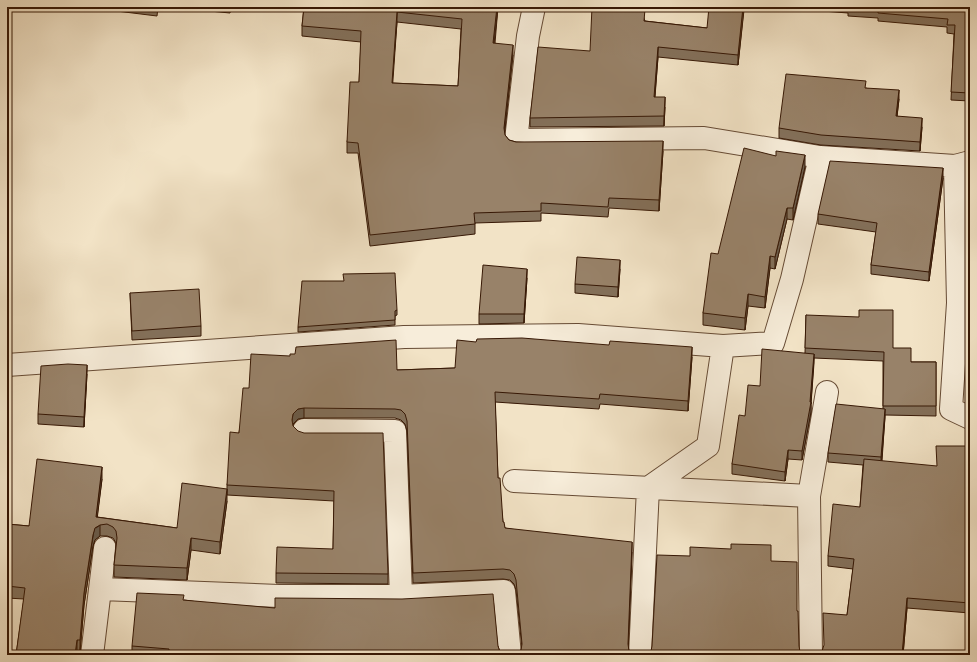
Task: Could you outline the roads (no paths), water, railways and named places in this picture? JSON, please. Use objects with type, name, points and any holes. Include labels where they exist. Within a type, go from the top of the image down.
[{"type":"street","points":[[534,7],[528,36],[516,140],[704,138],[820,157],[962,164],[964,303],[951,409],[970,418]]},
{"type":"street","points":[[7,365],[404,337],[578,334],[723,346],[773,343],[792,279],[820,157]]},
{"type":"street","points":[[648,488],[708,446],[723,346]]},
{"type":"street","points":[[811,655],[809,496],[827,392]]},
{"type":"street","points":[[304,430],[395,431],[401,596]]},
{"type":"street","points":[[514,481],[809,496]]},
{"type":"street","points":[[640,655],[648,488]]},
{"type":"street","points":[[92,655],[105,548]]},
{"type":"street","points":[[101,589],[279,596],[401,596],[504,591],[510,655]]}]
